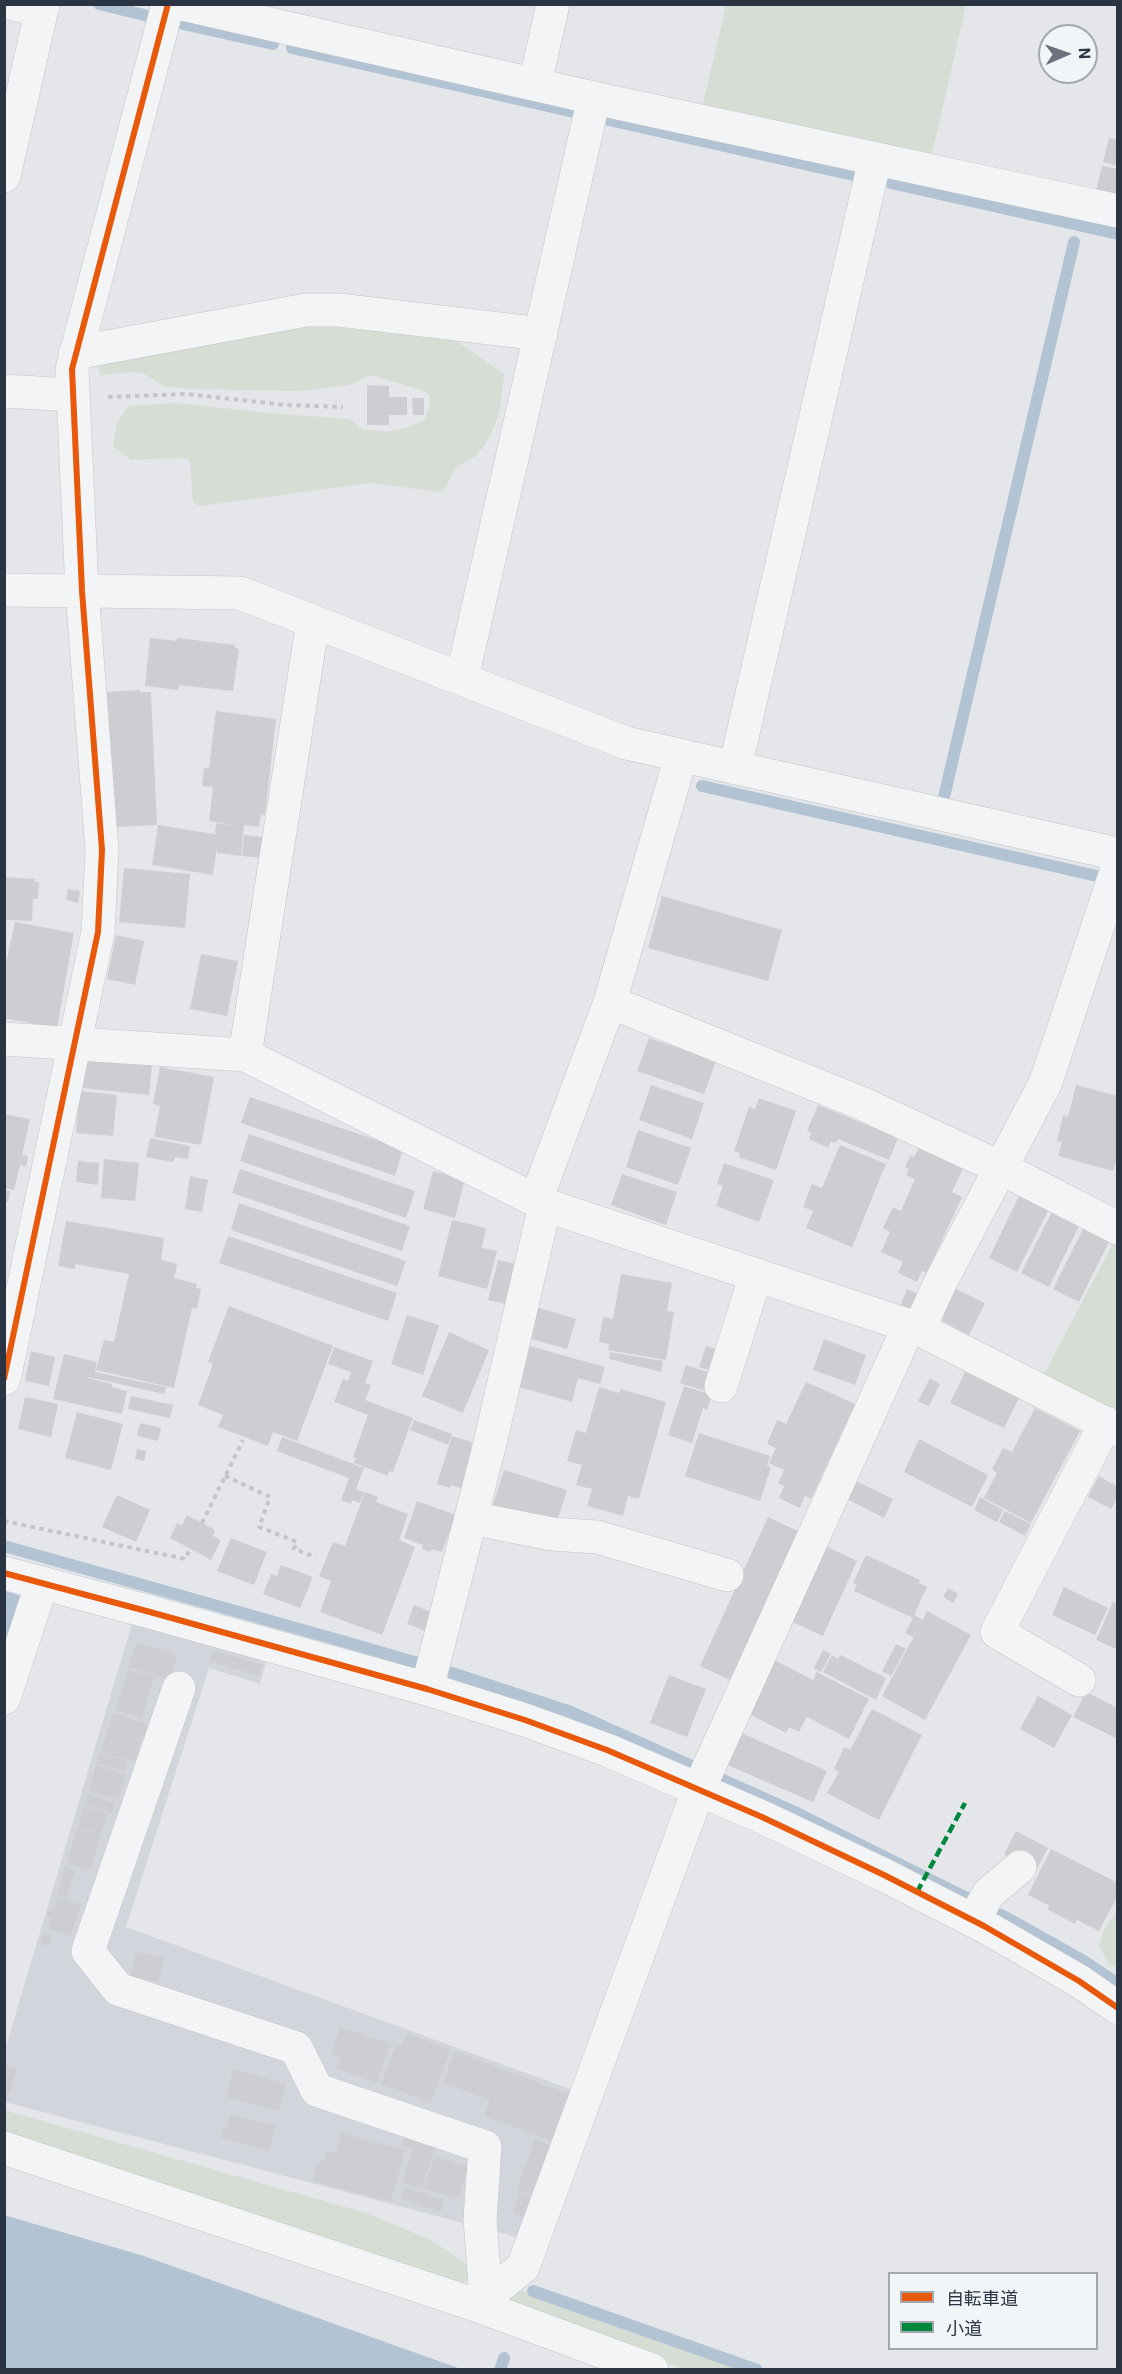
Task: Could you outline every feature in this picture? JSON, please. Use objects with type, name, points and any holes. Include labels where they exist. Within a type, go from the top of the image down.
[{"type":"street","points":[[4,1379],[98,932],[102,850],[82,591],[72,369],[168,4]]},
{"type":"street","points":[[182,4],[594,98],[1118,210]]},
{"type":"street","points":[[535,84],[553,4]]},
{"type":"street","points":[[4,176],[33,7]]},
{"type":"street","points":[[462,678],[594,98]]},
{"type":"street","points":[[735,768],[875,159]]},
{"type":"street","points":[[75,353],[306,310],[339,310],[541,334]]},
{"type":"street","points":[[4,390],[73,397]]},
{"type":"street","points":[[4,591],[240,593],[626,743],[1118,854]]},
{"type":"street","points":[[245,1055],[313,621]]},
{"type":"street","points":[[431,1676],[471,1518],[540,1202],[610,1002],[681,756]]},
{"type":"street","points":[[481,2301],[523,2267],[703,1779],[914,1327],[1045,1084],[1118,866]]},
{"type":"street","points":[[610,1002],[861,1103],[1000,1168],[1118,1228]]},
{"type":"street","points":[[4,1039],[245,1055],[540,1202],[914,1327],[1112,1427],[997,1632],[1079,1680]]},
{"type":"street","points":[[722,1386],[756,1275]]},
{"type":"street","points":[[471,1518],[552,1534],[597,1537],[727,1575]]},
{"type":"street","points":[[4,1574],[431,1676],[525,1720],[586,1743],[703,1779],[762,1817],[884,1875],[980,1909],[1118,2008]]},
{"type":"street","points":[[4,1698],[42,1583]]},
{"type":"street","points":[[179,1689],[88,1951],[118,1989],[296,2048],[317,2090],[485,2147],[480,2219],[481,2301]]},
{"type":"street","points":[[980,1909],[1020,1867]]},
{"type":"street","points":[[4,2148],[481,2301],[652,2370]]},
{"type":"path","points":[[73,397],[187,394],[286,405],[343,407]]},
{"type":"path","points":[[202,1523],[243,1440]]},
{"type":"path","points":[[225,1476],[270,1497],[258,1527],[297,1542],[294,1549],[316,1557]]},
{"type":"path","points":[[4,1521],[185,1559],[190,1549]]},
{"type":"shaded area","points":[[726,5],[966,5],[931,159],[702,109]]},
{"type":"shaded area","points":[[297,326],[335,327],[449,339],[461,344],[504,374],[500,407],[489,439],[475,456],[456,468],[441,492],[370,483],[200,506],[193,502],[190,461],[182,458],[131,460],[113,446],[117,423],[128,406],[176,403],[349,419],[363,429],[385,432],[424,421],[430,405],[430,395],[422,390],[370,375],[350,385],[302,391],[190,389],[163,386],[143,373],[101,375],[95,362]]},
{"type":"shaded area","points":[[1117,1236],[1117,1419],[1042,1378]]},
{"type":"shaded area","points":[[133,1620],[266,1662],[260,1684],[209,1668],[126,1927],[578,2092],[520,2238],[5,2102],[4,2053]]},
{"type":"shaded area","points":[[1117,1910],[1118,1967],[1109,1964],[1099,1946],[1103,1932]]},
{"type":"shaded area","points":[[4,2110],[366,2213],[431,2240],[466,2264],[470,2272],[468,2280],[458,2288],[5,2135]]},
{"type":"shaded area","points":[[516,2288],[746,2369],[683,2369],[507,2306],[508,2293]]},
{"type":"water","points":[[5,1591],[21,1596],[5,1647]]},
{"type":"water","points":[[4,2215],[144,2256],[461,2369],[5,2369]]},
{"type":"building","points":[[1109,138],[1118,140],[1118,166],[1103,162]]},
{"type":"building","points":[[1102,166],[1118,169],[1118,197],[1096,192]]},
{"type":"building","points":[[367,385],[389,386],[389,397],[407,397],[407,415],[389,415],[389,425],[367,425]]},
{"type":"building","points":[[412,398],[424,398],[424,415],[413,415]]},
{"type":"building","points":[[150,638],[177,641],[177,638],[235,645],[235,648],[239,649],[233,691],[179,685],[178,690],[145,686]]},
{"type":"building","points":[[140,690],[140,692],[151,692],[157,825],[115,827],[107,692]]},
{"type":"building","points":[[216,711],[276,719],[265,815],[261,814],[259,827],[244,825],[241,856],[217,853],[217,846],[213,875],[152,865],[158,825],[220,835],[215,833],[216,823],[240,826],[209,821],[213,787],[202,786],[204,768],[209,768]]},
{"type":"building","points":[[244,835],[264,837],[262,858],[242,856]]},
{"type":"building","points":[[124,868],[190,874],[185,928],[119,922]]},
{"type":"building","points":[[4,877],[35,879],[34,882],[39,882],[38,899],[33,899],[32,921],[4,920]]},
{"type":"building","points":[[68,889],[80,891],[78,903],[66,900]]},
{"type":"building","points":[[662,896],[782,930],[768,981],[648,948]]},
{"type":"building","points":[[15,922],[74,933],[57,1028],[4,1018],[4,971]]},
{"type":"building","points":[[116,935],[144,941],[135,985],[107,979]]},
{"type":"building","points":[[201,954],[238,961],[227,1016],[190,1009]]},
{"type":"building","points":[[649,1038],[716,1061],[704,1094],[637,1071]]},
{"type":"building","points":[[86,1059],[152,1065],[149,1095],[83,1088]]},
{"type":"building","points":[[160,1067],[214,1077],[201,1145],[154,1137],[160,1106],[153,1104]]},
{"type":"building","points":[[651,1085],[704,1103],[692,1139],[639,1120]]},
{"type":"building","points":[[1076,1085],[1118,1096],[1118,1155],[1113,1171],[1058,1156],[1062,1142],[1057,1141],[1063,1116],[1068,1117]]},
{"type":"building","points":[[79,1091],[117,1095],[113,1136],[76,1133]]},
{"type":"building","points":[[250,1097],[403,1149],[395,1176],[241,1123]]},
{"type":"building","points":[[759,1098],[796,1111],[776,1170],[739,1157],[740,1153],[734,1151],[749,1107],[755,1109]]},
{"type":"building","points":[[818,1105],[898,1138],[889,1160],[838,1139],[836,1143],[831,1141],[828,1148],[809,1139],[811,1133],[807,1131]]},
{"type":"building","points":[[4,1114],[30,1119],[22,1155],[28,1156],[26,1167],[20,1165],[14,1190],[4,1188]]},
{"type":"building","points":[[638,1130],[691,1148],[678,1185],[626,1167]]},
{"type":"building","points":[[249,1134],[415,1191],[406,1218],[240,1161]]},
{"type":"building","points":[[150,1138],[190,1146],[188,1159],[175,1157],[173,1162],[146,1157]]},
{"type":"building","points":[[840,1145],[886,1164],[852,1247],[806,1228],[813,1211],[803,1207],[812,1184],[822,1188]]},
{"type":"building","points":[[920,1145],[964,1166],[952,1192],[962,1197],[927,1273],[922,1271],[917,1282],[898,1273],[903,1262],[881,1252],[890,1232],[883,1228],[893,1207],[901,1211],[915,1179],[906,1175],[909,1169],[905,1167],[910,1156],[914,1157]]},
{"type":"building","points":[[104,1159],[139,1163],[135,1201],[101,1198]]},
{"type":"building","points":[[78,1161],[99,1163],[98,1185],[76,1182]]},
{"type":"building","points":[[724,1163],[774,1180],[759,1222],[716,1206],[723,1186],[717,1184]]},
{"type":"building","points":[[240,1169],[410,1226],[402,1251],[232,1193]]},
{"type":"building","points":[[433,1171],[465,1179],[455,1218],[423,1209]]},
{"type":"building","points":[[622,1174],[677,1192],[666,1225],[611,1205]]},
{"type":"building","points":[[190,1176],[208,1180],[202,1212],[185,1209]]},
{"type":"building","points":[[4,1190],[10,1191],[8,1202],[4,1202]]},
{"type":"building","points":[[1021,1192],[1050,1207],[1017,1272],[989,1258]]},
{"type":"building","points":[[239,1203],[406,1261],[397,1286],[231,1230]]},
{"type":"building","points":[[1054,1208],[1081,1222],[1049,1287],[1021,1273]]},
{"type":"building","points":[[452,1220],[486,1228],[482,1248],[497,1251],[487,1289],[438,1276]]},
{"type":"building","points":[[66,1221],[164,1238],[161,1260],[177,1264],[174,1278],[197,1284],[196,1288],[201,1289],[197,1309],[192,1308],[174,1388],[96,1370],[104,1340],[114,1342],[129,1274],[75,1264],[75,1269],[58,1266]]},
{"type":"building","points":[[1086,1223],[1112,1236],[1079,1302],[1053,1289]]},
{"type":"building","points":[[228,1236],[397,1293],[388,1321],[219,1263]]},
{"type":"building","points":[[498,1260],[516,1264],[506,1304],[488,1300]]},
{"type":"building","points":[[621,1274],[672,1283],[667,1311],[674,1312],[666,1360],[608,1350],[609,1344],[599,1342],[603,1317],[613,1319]]},
{"type":"building","points":[[954,1288],[985,1303],[969,1335],[939,1319]]},
{"type":"building","points":[[907,1289],[918,1294],[911,1311],[900,1306]]},
{"type":"building","points":[[229,1306],[333,1346],[297,1441],[273,1432],[268,1446],[218,1427],[223,1415],[198,1405],[213,1364],[208,1362]]},
{"type":"building","points":[[536,1307],[576,1319],[567,1349],[528,1338]]},
{"type":"building","points":[[407,1315],[439,1325],[423,1375],[391,1364]]},
{"type":"building","points":[[449,1332],[489,1350],[463,1413],[422,1396]]},
{"type":"building","points":[[824,1339],[866,1355],[855,1385],[813,1370]]},
{"type":"building","points":[[526,1345],[605,1367],[600,1384],[578,1378],[572,1402],[515,1386]]},
{"type":"building","points":[[706,1346],[721,1351],[714,1372],[699,1367]]},
{"type":"building","points":[[334,1347],[373,1361],[365,1383],[371,1385],[365,1400],[413,1418],[393,1472],[389,1471],[388,1476],[354,1463],[356,1458],[353,1457],[368,1415],[334,1402],[343,1379],[348,1381],[351,1372],[328,1364]]},
{"type":"building","points":[[31,1351],[55,1357],[49,1386],[25,1381]]},
{"type":"building","points":[[610,1352],[663,1361],[661,1372],[609,1359]]},
{"type":"building","points":[[64,1354],[97,1362],[95,1372],[166,1387],[164,1394],[88,1377],[127,1391],[122,1414],[53,1399]]},
{"type":"building","points":[[686,1365],[714,1374],[708,1392],[680,1383]]},
{"type":"building","points":[[965,1372],[1019,1398],[1004,1428],[950,1403]]},
{"type":"building","points":[[930,1378],[940,1384],[929,1406],[918,1401]]},
{"type":"building","points":[[806,1382],[855,1404],[811,1499],[805,1496],[800,1508],[779,1498],[784,1486],[778,1483],[784,1470],[769,1463],[776,1448],[767,1444],[777,1420],[786,1424]]},
{"type":"building","points":[[684,1386],[712,1395],[707,1410],[703,1408],[692,1443],[668,1435]]},
{"type":"building","points":[[599,1387],[619,1393],[621,1389],[666,1402],[639,1499],[628,1496],[623,1516],[587,1506],[592,1489],[576,1485],[582,1465],[567,1461],[576,1430],[586,1433]]},
{"type":"building","points":[[131,1396],[173,1405],[170,1418],[128,1409]]},
{"type":"building","points":[[25,1397],[58,1404],[51,1437],[18,1429]]},
{"type":"building","points":[[1035,1408],[1080,1431],[1031,1523],[984,1498],[997,1473],[992,1469],[1003,1448],[1012,1452]]},
{"type":"building","points":[[77,1412],[123,1424],[111,1470],[65,1458]]},
{"type":"building","points":[[414,1420],[452,1434],[448,1445],[410,1430]]},
{"type":"building","points":[[140,1423],[161,1428],[158,1441],[137,1436]]},
{"type":"building","points":[[699,1433],[770,1456],[766,1469],[767,1466],[771,1467],[760,1501],[685,1476]]},
{"type":"building","points":[[452,1436],[472,1442],[471,1447],[480,1450],[468,1490],[437,1484]]},
{"type":"building","points":[[282,1437],[364,1468],[356,1489],[364,1492],[360,1503],[352,1500],[351,1504],[341,1500],[349,1478],[277,1451]]},
{"type":"building","points":[[919,1439],[988,1475],[972,1507],[904,1472]]},
{"type":"building","points":[[137,1449],[146,1451],[144,1461],[135,1459]]},
{"type":"building","points":[[504,1470],[567,1490],[555,1528],[492,1508]]},
{"type":"building","points":[[1099,1476],[1118,1487],[1118,1497],[1111,1509],[1088,1497]]},
{"type":"building","points":[[856,1481],[893,1499],[884,1518],[847,1499]]},
{"type":"building","points":[[365,1492],[378,1497],[376,1502],[408,1514],[399,1540],[415,1547],[382,1635],[320,1612],[331,1581],[319,1576],[333,1542],[345,1546]]},
{"type":"building","points":[[117,1495],[150,1510],[136,1542],[102,1527]]},
{"type":"building","points":[[980,1497],[1003,1510],[997,1522],[974,1510]]},
{"type":"building","points":[[417,1501],[456,1515],[442,1552],[432,1549],[430,1552],[422,1549],[423,1545],[404,1538]]},
{"type":"building","points":[[1005,1511],[1031,1524],[1025,1536],[999,1522]]},
{"type":"building","points":[[187,1515],[215,1530],[213,1536],[221,1540],[211,1560],[170,1538],[177,1523],[182,1525]]},
{"type":"building","points":[[768,1517],[800,1532],[732,1681],[700,1666]]},
{"type":"building","points":[[231,1538],[267,1552],[254,1585],[217,1571]]},
{"type":"building","points":[[821,1544],[857,1561],[823,1636],[786,1619]]},
{"type":"building","points":[[866,1555],[920,1580],[919,1583],[927,1587],[914,1615],[923,1620],[927,1611],[971,1635],[925,1720],[882,1696],[918,1629],[913,1637],[905,1633],[913,1618],[854,1591],[857,1584],[853,1583]]},
{"type":"building","points":[[281,1565],[313,1577],[300,1608],[263,1594],[271,1574],[277,1576]]},
{"type":"building","points":[[1064,1587],[1108,1608],[1095,1635],[1052,1615]]},
{"type":"building","points":[[948,1588],[958,1594],[953,1603],[943,1597]]},
{"type":"building","points":[[1113,1602],[1118,1604],[1118,1650],[1096,1640]]},
{"type":"building","points":[[414,1605],[433,1613],[426,1631],[407,1624]]},
{"type":"building","points":[[136,1642],[177,1655],[169,1680],[128,1667]]},
{"type":"building","points":[[896,1644],[906,1649],[891,1676],[882,1671]]},
{"type":"building","points":[[213,1650],[263,1665],[259,1676],[210,1661]]},
{"type":"building","points":[[823,1650],[831,1654],[821,1672],[814,1668]]},
{"type":"building","points":[[832,1655],[838,1659],[841,1655],[886,1678],[876,1700],[823,1672]]},
{"type":"building","points":[[774,1660],[813,1680],[817,1672],[869,1699],[849,1739],[807,1717],[799,1732],[789,1727],[786,1733],[747,1713]]},
{"type":"building","points":[[128,1669],[154,1677],[142,1718],[116,1710]]},
{"type":"building","points":[[669,1675],[706,1689],[687,1737],[650,1723]]},
{"type":"building","points":[[1086,1692],[1118,1708],[1118,1739],[1073,1717]]},
{"type":"building","points":[[1038,1696],[1072,1715],[1054,1748],[1020,1729]]},
{"type":"building","points":[[872,1709],[922,1735],[879,1820],[827,1793],[839,1772],[834,1769],[844,1747],[850,1750]]},
{"type":"building","points":[[113,1713],[150,1725],[146,1736],[143,1735],[134,1762],[101,1752]]},
{"type":"building","points":[[739,1732],[827,1771],[813,1802],[725,1764]]},
{"type":"building","points":[[100,1753],[127,1761],[124,1771],[97,1763]]},
{"type":"building","points":[[96,1765],[126,1774],[118,1800],[89,1791]]},
{"type":"building","points":[[88,1794],[115,1803],[112,1814],[85,1805]]},
{"type":"building","points":[[84,1806],[108,1814],[101,1834],[78,1827]]},
{"type":"building","points":[[77,1828],[101,1835],[90,1871],[67,1864]]},
{"type":"building","points":[[1016,1831],[1048,1848],[1036,1871],[1004,1854]]},
{"type":"building","points":[[1051,1849],[1118,1883],[1118,1895],[1099,1931],[1077,1920],[1075,1924],[1047,1909],[1050,1906],[1028,1895]]},
{"type":"building","points":[[65,1867],[75,1870],[66,1898],[57,1895]]},
{"type":"building","points":[[58,1897],[81,1905],[71,1936],[48,1928],[51,1918],[47,1917],[50,1907],[54,1909]]},
{"type":"building","points":[[43,1933],[52,1935],[49,1946],[40,1944]]},
{"type":"building","points":[[136,1952],[164,1958],[159,1982],[130,1976]]},
{"type":"building","points":[[340,2027],[390,2043],[377,2083],[337,2069],[341,2057],[331,2054]]},
{"type":"building","points":[[407,2033],[450,2050],[431,2103],[381,2084],[396,2045],[402,2047]]},
{"type":"building","points":[[455,2051],[573,2096],[556,2143],[484,2116],[490,2100],[443,2082]]},
{"type":"building","points":[[4,2065],[17,2069],[9,2095],[4,2093]]},
{"type":"building","points":[[233,2069],[286,2084],[279,2111],[226,2097]]},
{"type":"building","points":[[231,2114],[276,2126],[269,2151],[221,2138],[223,2126],[227,2127]]},
{"type":"building","points":[[341,2133],[405,2150],[391,2202],[312,2181],[317,2165],[319,2166],[320,2161],[323,2162],[326,2150],[336,2153]]},
{"type":"building","points":[[405,2135],[435,2147],[422,2189],[402,2183],[413,2149],[401,2146]]},
{"type":"building","points":[[535,2139],[551,2145],[533,2195],[517,2189]]},
{"type":"building","points":[[435,2156],[468,2167],[458,2199],[424,2189]]},
{"type":"building","points":[[405,2187],[444,2200],[441,2212],[401,2199]]},
{"type":"building","points":[[520,2192],[531,2196],[523,2217],[513,2212]]},
{"type":"waterway","points":[[99,4],[148,16]]},
{"type":"waterway","points":[[183,24],[273,44]]},
{"type":"waterway","points":[[292,48],[574,112]]},
{"type":"waterway","points":[[609,120],[853,175]]},
{"type":"waterway","points":[[891,183],[1118,234]]},
{"type":"waterway","points":[[944,797],[1074,242]]},
{"type":"waterway","points":[[702,786],[1097,876]]},
{"type":"waterway","points":[[4,1546],[452,1673],[571,1712],[799,1814],[1007,1918],[1082,1960],[1118,1984]]},
{"type":"waterway","points":[[533,2291],[757,2370]]},
{"type":"waterway","points":[[500,2370],[504,2358]]},
{"type":"marked path","points":[[917,1892],[965,1803]]},
{"type":"cycle path","points":[[4,1379],[98,932],[102,850],[82,591],[72,369],[168,4]]},
{"type":"cycle path","points":[[4,1573],[427,1689],[525,1720],[607,1750],[762,1817],[884,1875],[984,1926],[1079,1981],[1118,2008]]}]
